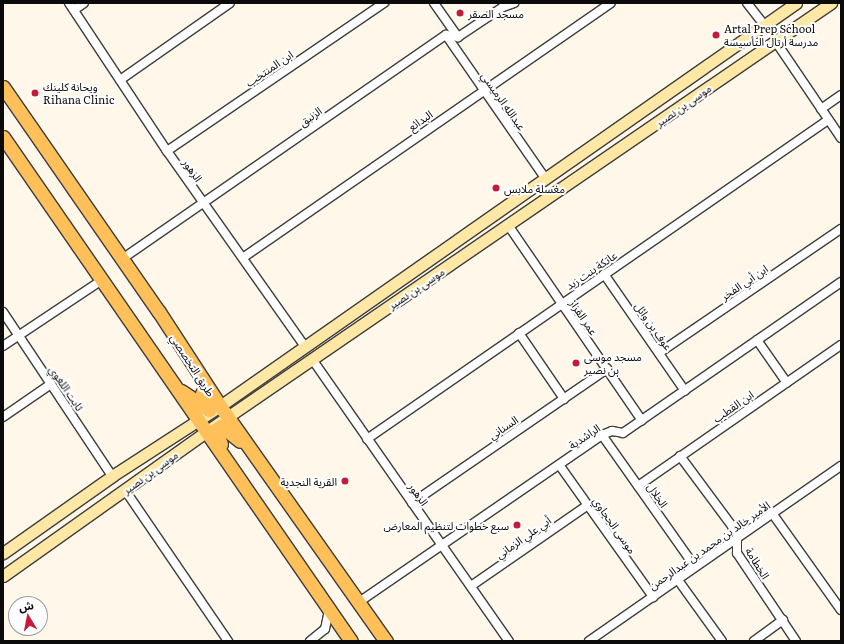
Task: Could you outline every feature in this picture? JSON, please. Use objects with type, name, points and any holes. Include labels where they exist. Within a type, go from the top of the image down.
[{"type":"main road","name":"طريق التخصصي","points":[[3,86],[122,259],[220,406],[386,641]]},
{"type":"main road","points":[[3,137],[351,641]]},
{"type":"main road","points":[[178,389],[196,400],[203,408],[210,409],[202,392],[197,371]]},
{"type":"main road","points":[[228,461],[215,430],[217,427],[221,426],[248,446]]},
{"type":"street","points":[[71,7],[84,3]]},
{"type":"street","points":[[120,80],[230,3]]},
{"type":"street","points":[[434,3],[458,37]]},
{"type":"street","points":[[446,36],[458,37],[501,5],[514,3]]},
{"type":"street","name":"البدائع","points":[[244,257],[611,3]]},
{"type":"street","points":[[747,3],[764,25]]},
{"type":"street","points":[[181,433],[203,426],[220,406],[236,394],[796,3]]},
{"type":"street","name":"موسى بن نصير","points":[[3,576],[192,442],[203,426],[228,417],[831,3]]},
{"type":"street","name":"ابن المنتخب","points":[[167,151],[380,4]]},
{"type":"street","name":"الزهور","points":[[71,7],[167,151],[204,204],[244,257],[304,346]]},
{"type":"street","name":"عبدالله الرميسي","points":[[446,36],[482,91],[545,178]]},
{"type":"street","name":"الزنبق","points":[[122,259],[446,36]]},
{"type":"street","points":[[776,42],[841,138]]},
{"type":"street","points":[[693,76],[704,90]]},
{"type":"street","points":[[821,109],[841,95]]},
{"type":"street","name":"عاتكة بنت زيد","points":[[367,439],[518,333],[828,120]]},
{"type":"street","name":"عمر القزاز","points":[[508,225],[642,420]]},
{"type":"street","name":"ابن أبي الفخر","points":[[659,353],[841,229]]},
{"type":"street","name":"عوف بن وائل","points":[[604,274],[685,391]]},
{"type":"street","points":[[3,346],[102,280]]},
{"type":"street","name":"الراشدية","points":[[359,602],[560,466],[602,435],[612,431],[623,434],[841,282]]},
{"type":"street","name":"ثابت اللغوي","points":[[3,312],[112,476]]},
{"type":"street","points":[[518,333],[564,399]]},
{"type":"street","points":[[757,340],[786,383]]},
{"type":"street","name":"ابن القطب","points":[[638,486],[841,345]]},
{"type":"street","name":"الزهور","points":[[312,359],[441,546],[509,641]]},
{"type":"street","name":"السناني","points":[[412,503],[607,369]]},
{"type":"street","points":[[3,417],[51,384]]},
{"type":"street","points":[[236,394],[229,402],[230,405],[235,408],[244,406]]},
{"type":"street","points":[[3,553],[112,476],[191,428],[198,430],[199,434],[192,442]]},
{"type":"street","name":"الخلال","points":[[602,435],[694,567]]},
{"type":"street","name":"الخطامة","points":[[680,456],[732,526],[737,537],[737,553],[796,641]]},
{"type":"street","name":"موسى الحجاوي","points":[[560,466],[653,597]]},
{"type":"street","name":"الأمير خالد بن محمد بن عبدالرحمن","points":[[589,641],[841,466]]},
{"type":"street","points":[[125,490],[228,641]]},
{"type":"street","name":"أبي علي الزماني","points":[[471,586],[588,505]]},
{"type":"street","points":[[772,513],[838,599],[841,610]]},
{"type":"street","points":[[678,580],[722,641]]},
{"type":"street","points":[[310,641],[325,629],[329,610]]},
{"type":"street","points":[[754,641],[783,620]]},
{"type":"place","name":"مسجد الصقر","points":[[460,13]]},
{"type":"place","name":"Artal Prep School مدرسة أرتال التأسيسة","points":[[716,35]]},
{"type":"place","name":"ويحانة كلينك Rihana Clinic","points":[[35,93]]},
{"type":"place","name":"مغسلة ملابس","points":[[496,188]]},
{"type":"place","name":"مسجد موسى بن نصير","points":[[576,363]]},
{"type":"place","name":"القرية النجدية","points":[[345,481]]},
{"type":"place","name":"سبع خطوات لتنظيم المعارض","points":[[517,525]]}]
